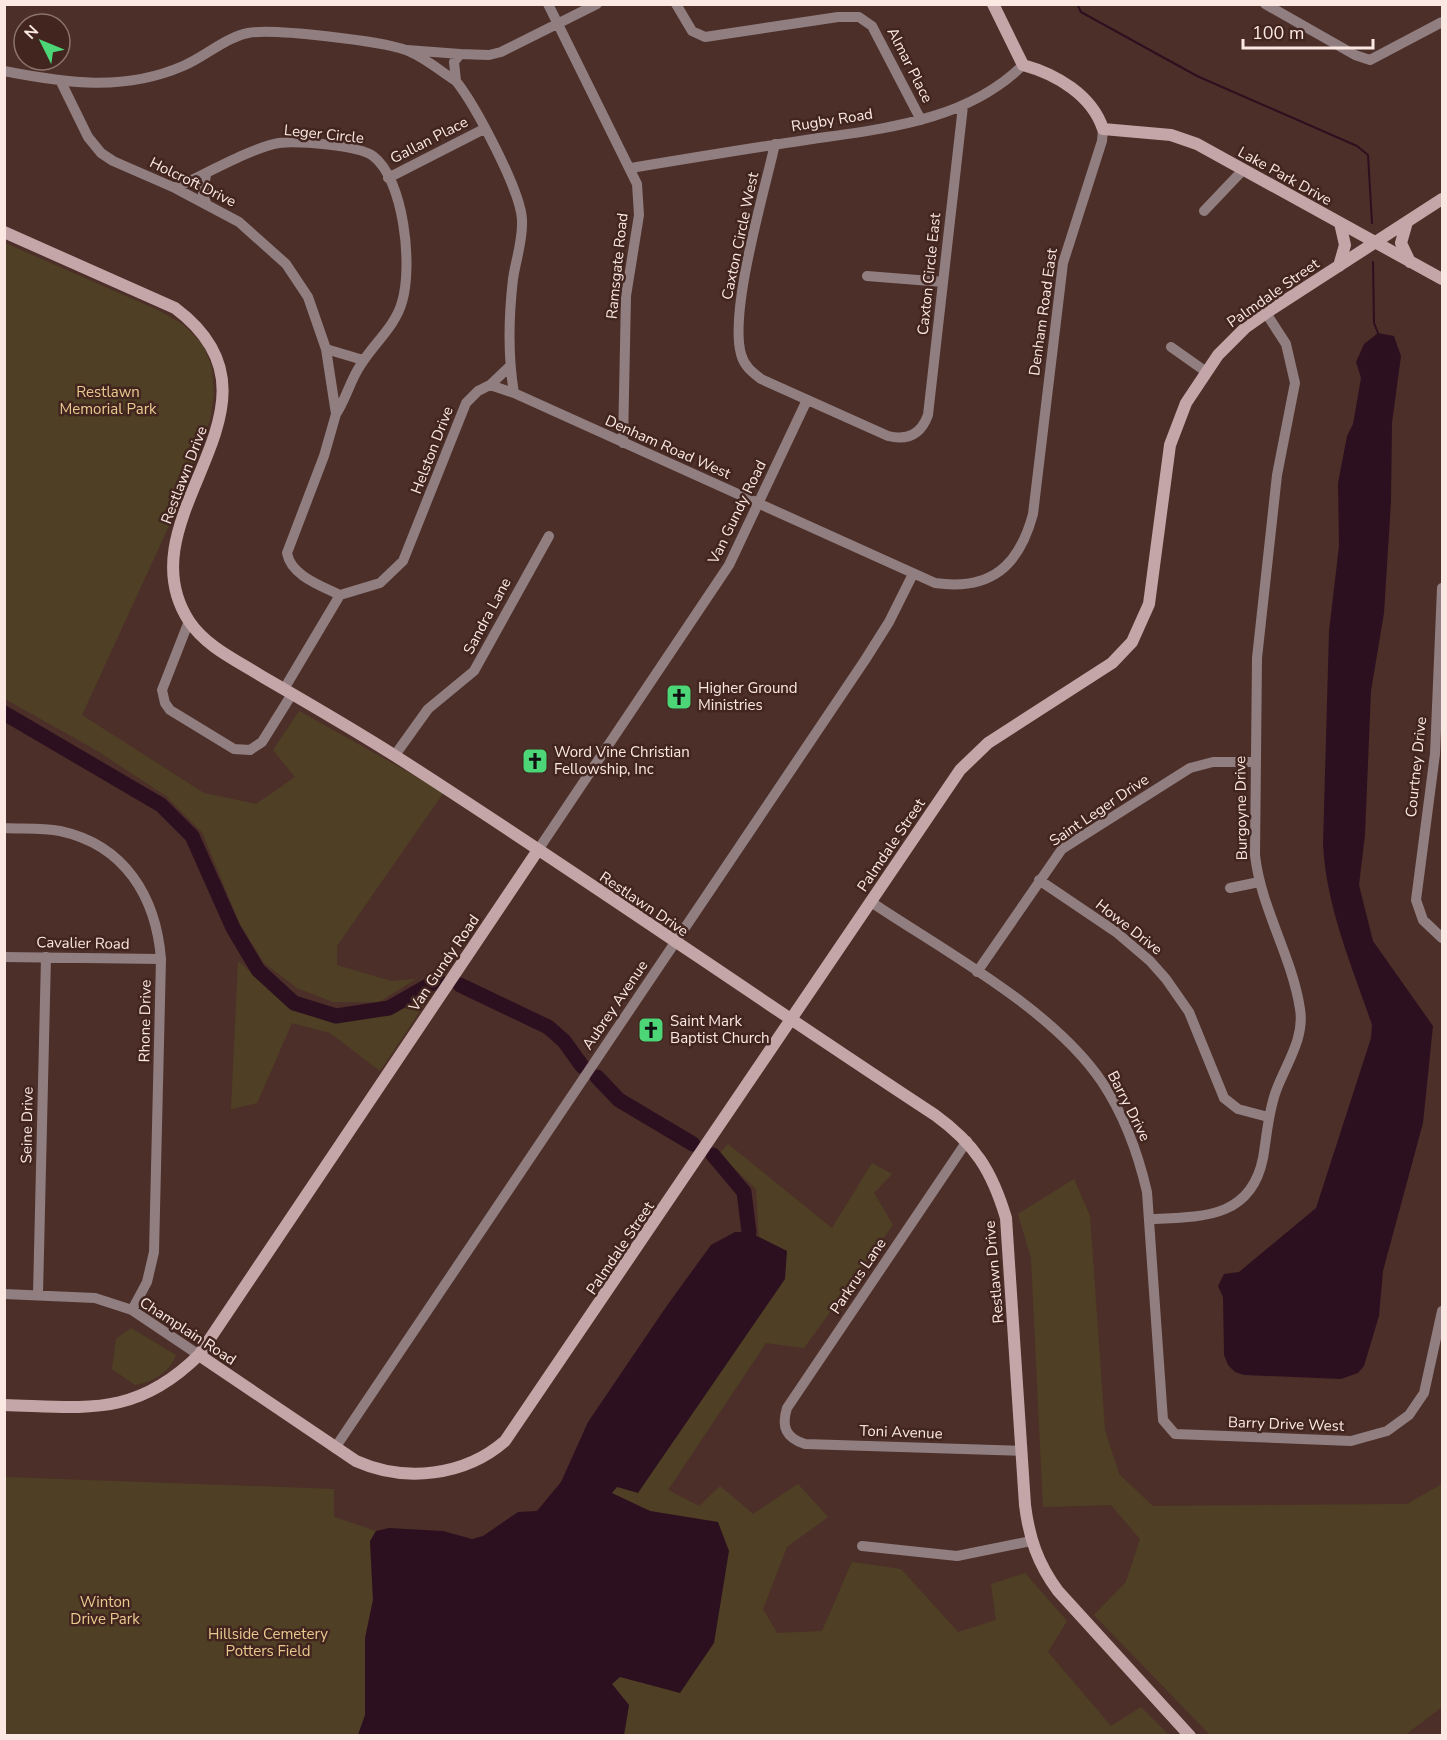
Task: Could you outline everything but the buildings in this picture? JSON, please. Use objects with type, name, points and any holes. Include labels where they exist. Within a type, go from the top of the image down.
[{"type":"street","name":"Ramsgate Road","points":[[548,4],[637,184],[639,216],[627,287],[623,443]]},
{"type":"street","points":[[4,71],[61,82],[111,84],[154,77],[185,65],[236,36],[256,32],[381,44],[406,50],[430,49],[460,54],[489,55],[501,52],[597,4]]},
{"type":"street","name":"Almar Place","points":[[676,4],[692,31],[705,37],[838,17],[850,16],[865,20],[877,32],[921,120]]},
{"type":"street","points":[[993,4],[1023,65],[1034,68],[1087,99],[1094,108],[1102,129]]},
{"type":"street","points":[[1265,4],[1355,55],[1370,60],[1443,22]]},
{"type":"street","points":[[406,50],[456,81]]},
{"type":"street","points":[[460,54],[454,62],[456,81],[484,129],[521,208],[521,234],[513,280],[510,366],[514,393],[490,385]]},
{"type":"street","name":"Rugby Road","points":[[631,168],[921,120],[963,106],[1009,78],[1023,65]]},
{"type":"street","name":"Holcroft Drive","points":[[61,82],[93,145],[113,161],[206,203],[249,229],[286,264],[308,297],[326,349],[336,414],[324,456],[287,553],[292,566],[298,572],[340,595]]},
{"type":"street","name":"Caxton Circle East","points":[[910,436],[925,424],[928,414],[963,106]]},
{"type":"street","name":"Gallan Place","points":[[388,178],[484,129]]},
{"type":"street","name":"Lake Park Drive","points":[[1102,129],[1184,138],[1443,279]]},
{"type":"street","name":"Denham Road East","points":[[978,581],[991,576],[1008,564],[1021,550],[1033,514],[1062,263],[1102,141],[1102,129]]},
{"type":"street","name":"Leger Circle","points":[[175,188],[264,148],[293,143],[365,151],[376,159],[388,178],[402,214],[406,257],[403,301],[394,322],[363,360],[346,399],[336,414]]},
{"type":"street","name":"Caxton Circle West","points":[[775,144],[744,284],[739,317],[740,349],[751,372],[888,436],[899,439],[910,436]]},
{"type":"street","points":[[1204,211],[1243,170]]},
{"type":"street","points":[[206,175],[203,193],[206,203]]},
{"type":"street","name":"Palmdale Street","points":[[335,1448],[356,1461],[378,1469],[428,1473],[471,1464],[505,1441],[968,760],[988,743],[1099,673],[1132,642],[1149,604],[1170,445],[1186,403],[1205,371],[1240,333],[1266,313],[1443,199]]},
{"type":"street","points":[[1407,222],[1401,243],[1411,263]]},
{"type":"street","points":[[1339,266],[1345,245],[1340,224]]},
{"type":"street","name":"Restlawn Drive","points":[[4,232],[175,308],[197,327],[214,352],[223,384],[221,417],[174,544],[174,579],[189,621],[211,643],[288,692],[395,755],[935,1115],[967,1141],[991,1176],[1006,1218],[1025,1505],[1031,1541],[1042,1568],[1058,1591],[1190,1736]]},
{"type":"street","points":[[867,276],[944,282]]},
{"type":"street","name":"Burgoyne Drive","points":[[1151,1219],[1213,1214],[1228,1209],[1242,1200],[1254,1184],[1262,1161],[1268,1117],[1299,1035],[1300,1011],[1259,882],[1255,855],[1259,635],[1277,475],[1295,382],[1286,344],[1266,313]]},
{"type":"street","points":[[1171,347],[1205,371]]},
{"type":"street","points":[[326,349],[363,360]]},
{"type":"street","name":"Helston Drive","points":[[340,595],[380,583],[403,561],[466,403],[510,366]]},
{"type":"street","name":"Denham Road West","points":[[514,393],[935,583],[951,585],[978,581]]},
{"type":"street","name":"Van Gundy Road","points":[[4,1405],[92,1407],[125,1402],[167,1383],[199,1355],[729,565],[807,400]]},
{"type":"street","name":"Sandra Lane","points":[[395,755],[428,709],[474,671],[549,536]]},
{"type":"street","name":"Aubrey Avenue","points":[[335,1448],[865,660],[889,622],[913,574]]},
{"type":"street","name":"Courtney Drive","points":[[1443,588],[1435,754],[1416,900],[1423,920],[1443,938]]},
{"type":"street","points":[[189,621],[162,690],[162,696],[170,710],[234,749],[250,750],[262,742],[340,595]]},
{"type":"street","name":"Saint Leger Drive","points":[[977,972],[1062,849],[1190,768],[1213,762],[1255,762]]},
{"type":"street","name":"Rhone Drive","points":[[4,828],[42,829],[78,837],[119,862],[131,873],[148,900],[159,936],[161,959],[154,1252],[147,1282],[132,1311]]},
{"type":"street","name":"Howe Drive","points":[[1039,880],[1116,932],[1150,961],[1189,1012],[1224,1098],[1238,1109],[1268,1117]]},
{"type":"street","points":[[1230,888],[1259,882]]},
{"type":"street","name":"Barry Drive","points":[[871,902],[1034,1011],[1060,1034],[1101,1081],[1125,1125],[1138,1156],[1151,1219],[1163,1420],[1170,1431]]},
{"type":"street","name":"Cavalier Road","points":[[4,957],[161,959]]},
{"type":"street","name":"Seine Drive","points":[[38,1294],[46,957]]},
{"type":"street","name":"Parkrus Lane","points":[[785,1430],[783,1419],[787,1408],[967,1141]]},
{"type":"street","name":"Champlain Road","points":[[4,1294],[95,1298],[132,1311],[335,1448]]},
{"type":"street","name":"Barry Drive West","points":[[1170,1431],[1181,1436],[1351,1442],[1375,1437],[1399,1424],[1417,1405],[1424,1393],[1442,1316]]},
{"type":"street","name":"Toni Avenue","points":[[785,1430],[795,1441],[805,1444],[1022,1451]]},
{"type":"street","points":[[862,1546],[957,1556],[1031,1541]]},
{"type":"green space","name":"Restlawn Memorial Park","points":[[5,243],[160,311],[184,325],[203,345],[212,367],[214,394],[210,420],[168,528],[82,715],[204,793],[256,804],[295,777],[273,750],[299,711],[444,792],[337,946],[337,965],[391,981],[416,979],[379,1002],[333,1002],[297,988],[264,963],[239,922],[202,832],[166,796],[96,750],[5,699]]},
{"type":"green space","points":[[238,961],[291,1008],[336,1022],[393,1014],[432,993],[380,1071],[330,1033],[292,1023],[257,1103],[231,1109]]},
{"type":"green space","points":[[728,1144],[832,1228],[872,1163],[892,1174],[874,1193],[893,1225],[804,1348],[766,1343],[668,1490],[699,1506],[720,1486],[753,1514],[798,1484],[828,1517],[787,1547],[763,1609],[777,1633],[822,1631],[852,1562],[901,1569],[958,1632],[996,1620],[991,1584],[1025,1573],[1067,1621],[1048,1652],[1111,1726],[1141,1707],[1169,1735],[624,1735],[629,1705],[612,1684],[620,1677],[718,1522],[650,1511],[611,1493],[787,1251],[759,1237],[756,1189],[719,1154]]},
{"type":"green space","points":[[1074,1179],[1090,1216],[1105,1430],[1119,1474],[1153,1506],[1407,1504],[1442,1484],[1442,1707],[1405,1735],[1210,1735],[1094,1615],[1126,1582],[1140,1539],[1111,1505],[1043,1507],[1031,1258],[1018,1214]]},
{"type":"green space","points":[[131,1328],[176,1355],[170,1366],[160,1375],[135,1385],[112,1369],[116,1339]]},
{"type":"green space","points":[[5,1477],[334,1489],[334,1517],[376,1531],[370,1541],[373,1600],[365,1638],[365,1715],[358,1735],[5,1736]]},
{"type":"shaded area","points":[[1378,333],[1394,336],[1401,356],[1392,423],[1391,502],[1384,613],[1371,691],[1365,835],[1359,885],[1373,941],[1433,1026],[1423,1123],[1383,1271],[1379,1316],[1364,1366],[1358,1373],[1341,1379],[1244,1375],[1235,1372],[1228,1365],[1224,1355],[1223,1297],[1218,1286],[1224,1274],[1239,1272],[1316,1208],[1371,1038],[1372,1025],[1348,958],[1329,891],[1323,844],[1329,631],[1339,546],[1338,483],[1347,436],[1353,424],[1361,378],[1356,362],[1364,344]]},
{"type":"shaded area","points":[[735,1232],[749,1232],[787,1251],[785,1279],[638,1493],[617,1487],[612,1493],[650,1511],[718,1522],[729,1551],[714,1643],[680,1693],[620,1677],[612,1684],[629,1705],[624,1735],[358,1735],[365,1715],[365,1638],[373,1600],[370,1541],[376,1531],[389,1528],[443,1531],[472,1539],[483,1536],[518,1512],[537,1511],[561,1482],[588,1422],[666,1307],[711,1245]]},
{"type":"waterway","points":[[1077,4],[1081,12],[1197,76],[1357,146],[1368,155],[1372,223]]},
{"type":"waterway","points":[[1373,262],[1374,323],[1378,333]]},
{"type":"waterway","points":[[4,713],[161,805],[192,836],[233,928],[258,970],[294,1003],[336,1016],[389,1008],[438,980]]},
{"type":"waterway","points":[[460,985],[548,1027],[564,1041],[582,1066]]},
{"type":"waterway","points":[[597,1077],[619,1100],[693,1144]]},
{"type":"waterway","points":[[713,1155],[744,1192],[749,1232]]},
{"type":"place","name":"Higher Ground Ministries","points":[[679,697]]},
{"type":"place","name":"Word Vine Christian Fellowship, Inc","points":[[535,761]]},
{"type":"place","name":"Saint Mark Baptist Church","points":[[651,1030]]},
{"type":"park label","name":"Winton Drive Park","points":[[105,1610]]},
{"type":"park label","name":"Hillside Cemetery Potters Field","points":[[268,1642]]}]
